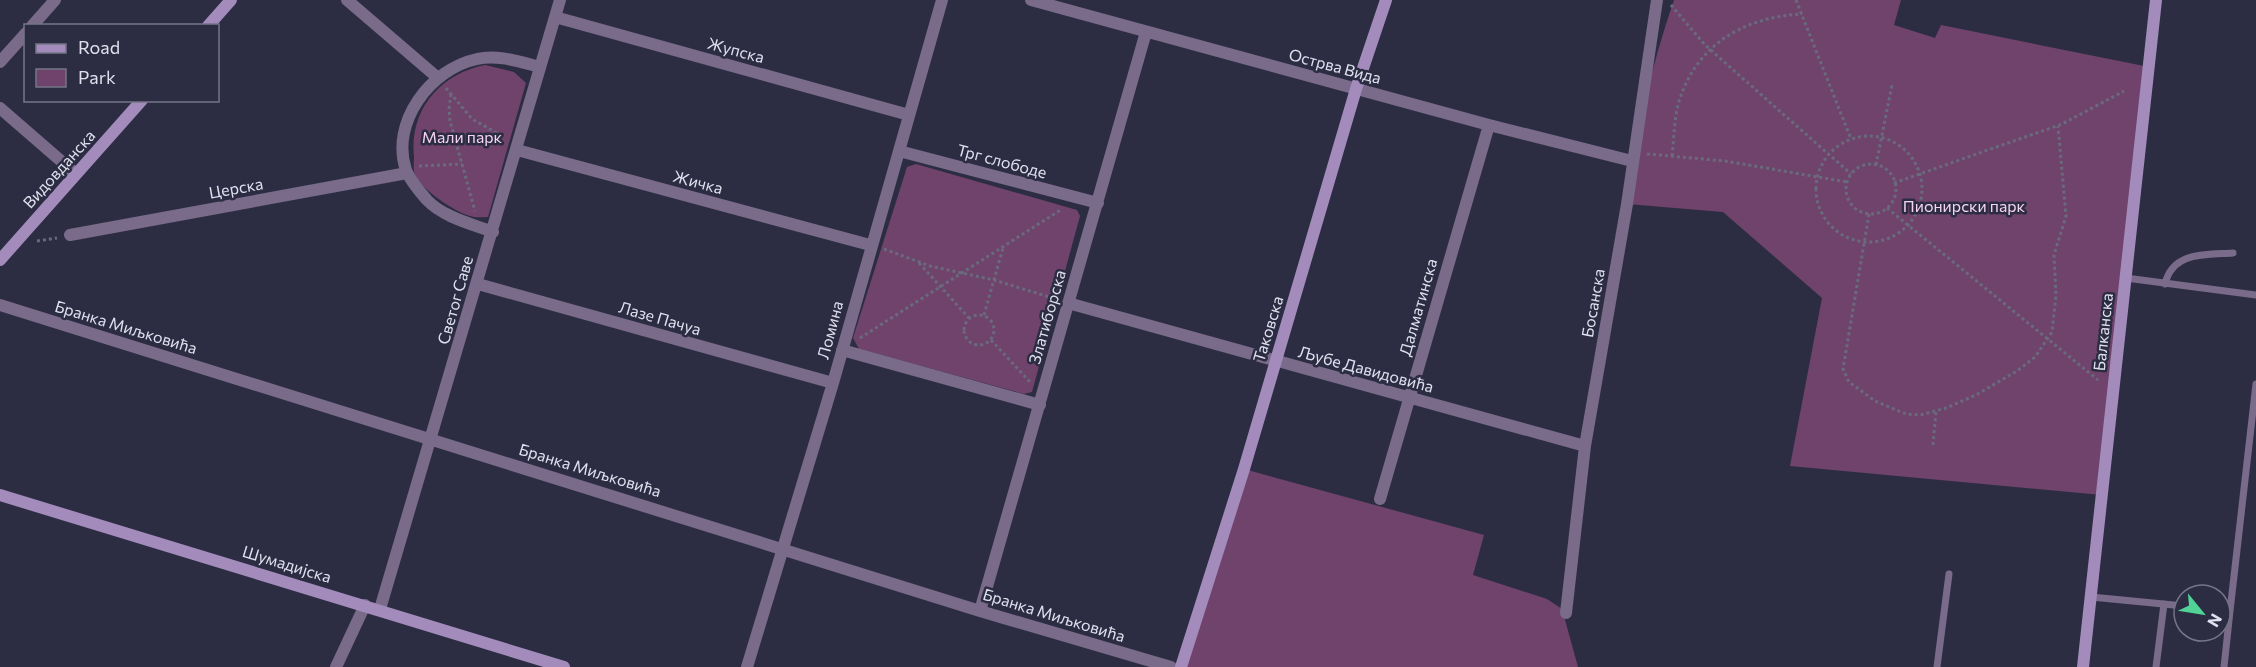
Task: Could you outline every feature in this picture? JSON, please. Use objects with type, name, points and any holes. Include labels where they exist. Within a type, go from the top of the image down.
[{"type":"street","points":[[34,24],[55,0]]},
{"type":"street","points":[[210,24],[231,0]]},
{"type":"street","points":[[347,0],[438,78]]},
{"type":"street","name":"Светог Саве","points":[[380,609],[478,284],[560,0]]},
{"type":"street","name":"Ломина","points":[[747,667],[833,383],[870,245],[942,0]]},
{"type":"street","name":"Острва Вида","points":[[1031,0],[1489,125],[1633,157]]},
{"type":"street","name":"Таковска","points":[[1181,667],[1244,469],[1356,89],[1386,0]]},
{"type":"street","name":"Босанска","points":[[1566,613],[1586,446],[1657,0]]},
{"type":"street","name":"Балканска","points":[[2083,667],[2156,0]]},
{"type":"street","name":"Жупска","points":[[555,17],[909,115]]},
{"type":"street","name":"Златиборска","points":[[980,611],[1146,32]]},
{"type":"street","points":[[0,62],[24,35]]},
{"type":"street","points":[[493,232],[445,213],[429,201],[406,170],[402,154],[405,128],[422,95],[438,78],[459,65],[484,58],[504,59],[540,67]]},
{"type":"street","name":"Видовданска","points":[[0,260],[140,102]]},
{"type":"street","points":[[0,108],[76,174]]},
{"type":"street","name":"Далматинска","points":[[1380,499],[1489,125]]},
{"type":"street","name":"Жичка","points":[[518,147],[870,245]]},
{"type":"street","name":"Трг слободе","points":[[899,151],[1098,203]]},
{"type":"street","name":"Церска","points":[[70,235],[406,170]]},
{"type":"street","name":"Лазе Пачуа","points":[[478,284],[833,383]]},
{"type":"street","name":"Љубе Давидовића","points":[[1068,303],[1586,446]]},
{"type":"street","name":"Бранка Миљковића","points":[[0,305],[980,611],[1171,667]]},
{"type":"street","points":[[842,350],[1041,400]]},
{"type":"street","name":"Шумадијска","points":[[0,495],[380,609],[564,667]]},
{"type":"street","points":[[336,667],[365,605]]},
{"type":"lane","points":[[2165,284],[2169,270],[2180,260],[2233,253]]},
{"type":"lane","points":[[2126,278],[2256,295]]},
{"type":"lane","points":[[2232,594],[2256,384]]},
{"type":"lane","points":[[1937,667],[1949,574]]},
{"type":"lane","points":[[2091,597],[2172,605]]},
{"type":"lane","points":[[2156,667],[2164,604]]},
{"type":"lane","points":[[2224,667],[2227,643]]},
{"type":"path","points":[[1670,0],[1709,48],[1851,174]]},
{"type":"path","points":[[1796,0],[1851,139]]},
{"type":"path","points":[[1672,156],[1678,106],[1685,85],[1709,48],[1749,23],[1802,14]]},
{"type":"path","points":[[438,78],[472,119],[518,147]]},
{"type":"path","points":[[1876,165],[1892,85]]},
{"type":"path","points":[[1894,183],[2058,126],[2124,91]]},
{"type":"path","points":[[451,94],[450,121],[476,216],[475,225]]},
{"type":"path","points":[[1869,214],[1843,369],[1845,377],[1865,394],[1896,411],[1920,415],[1976,395],[2017,371],[2035,357],[2052,332],[2055,308],[2054,255],[2066,207],[2058,126]]},
{"type":"path","points":[[1868,136],[1880,138],[1901,147],[1913,159],[1919,173],[1921,193],[1917,210],[1908,225],[1894,235],[1877,241],[1864,241],[1844,235],[1830,225],[1820,210],[1816,194],[1817,176],[1829,154],[1851,139],[1868,136]]},
{"type":"path","points":[[1633,157],[1672,156],[1725,161],[1847,182]]},
{"type":"path","points":[[406,170],[462,164]]},
{"type":"path","points":[[1865,165],[1876,165],[1888,171],[1894,183],[1895,194],[1887,208],[1869,214],[1857,210],[1851,204],[1846,189],[1847,182],[1851,174],[1865,165]]},
{"type":"path","points":[[842,350],[1078,198]]},
{"type":"path","points":[[1887,208],[2098,380]]},
{"type":"path","points":[[38,242],[70,235]]},
{"type":"path","points":[[870,245],[918,262],[994,280],[1068,303]]},
{"type":"path","points":[[984,315],[1003,246]]},
{"type":"path","points":[[918,262],[969,319]]},
{"type":"path","points":[[975,315],[984,315],[989,318],[994,328],[991,340],[980,345],[970,343],[964,330],[969,319],[975,315]]},
{"type":"path","points":[[991,340],[1041,400]]},
{"type":"path","points":[[1933,446],[1936,411]]},
{"type":"green space","name":"Пионирски парк","points":[[1674,0],[1901,0],[1894,25],[1935,38],[1941,25],[2149,67],[2102,495],[1790,466],[1822,298],[1723,212],[1627,204],[1645,101]]},
{"type":"green space","name":"Мали парк","points":[[485,65],[514,72],[526,83],[488,217],[472,217],[448,205],[418,181],[414,171],[414,140],[422,110],[441,86],[454,77]]},
{"type":"green space","points":[[916,164],[1077,210],[1080,216],[1032,392],[1024,394],[859,349],[853,338],[907,167]]},
{"type":"green space","points":[[1244,469],[1484,535],[1473,575],[1547,599],[1562,609],[1578,667],[1181,667]]}]
